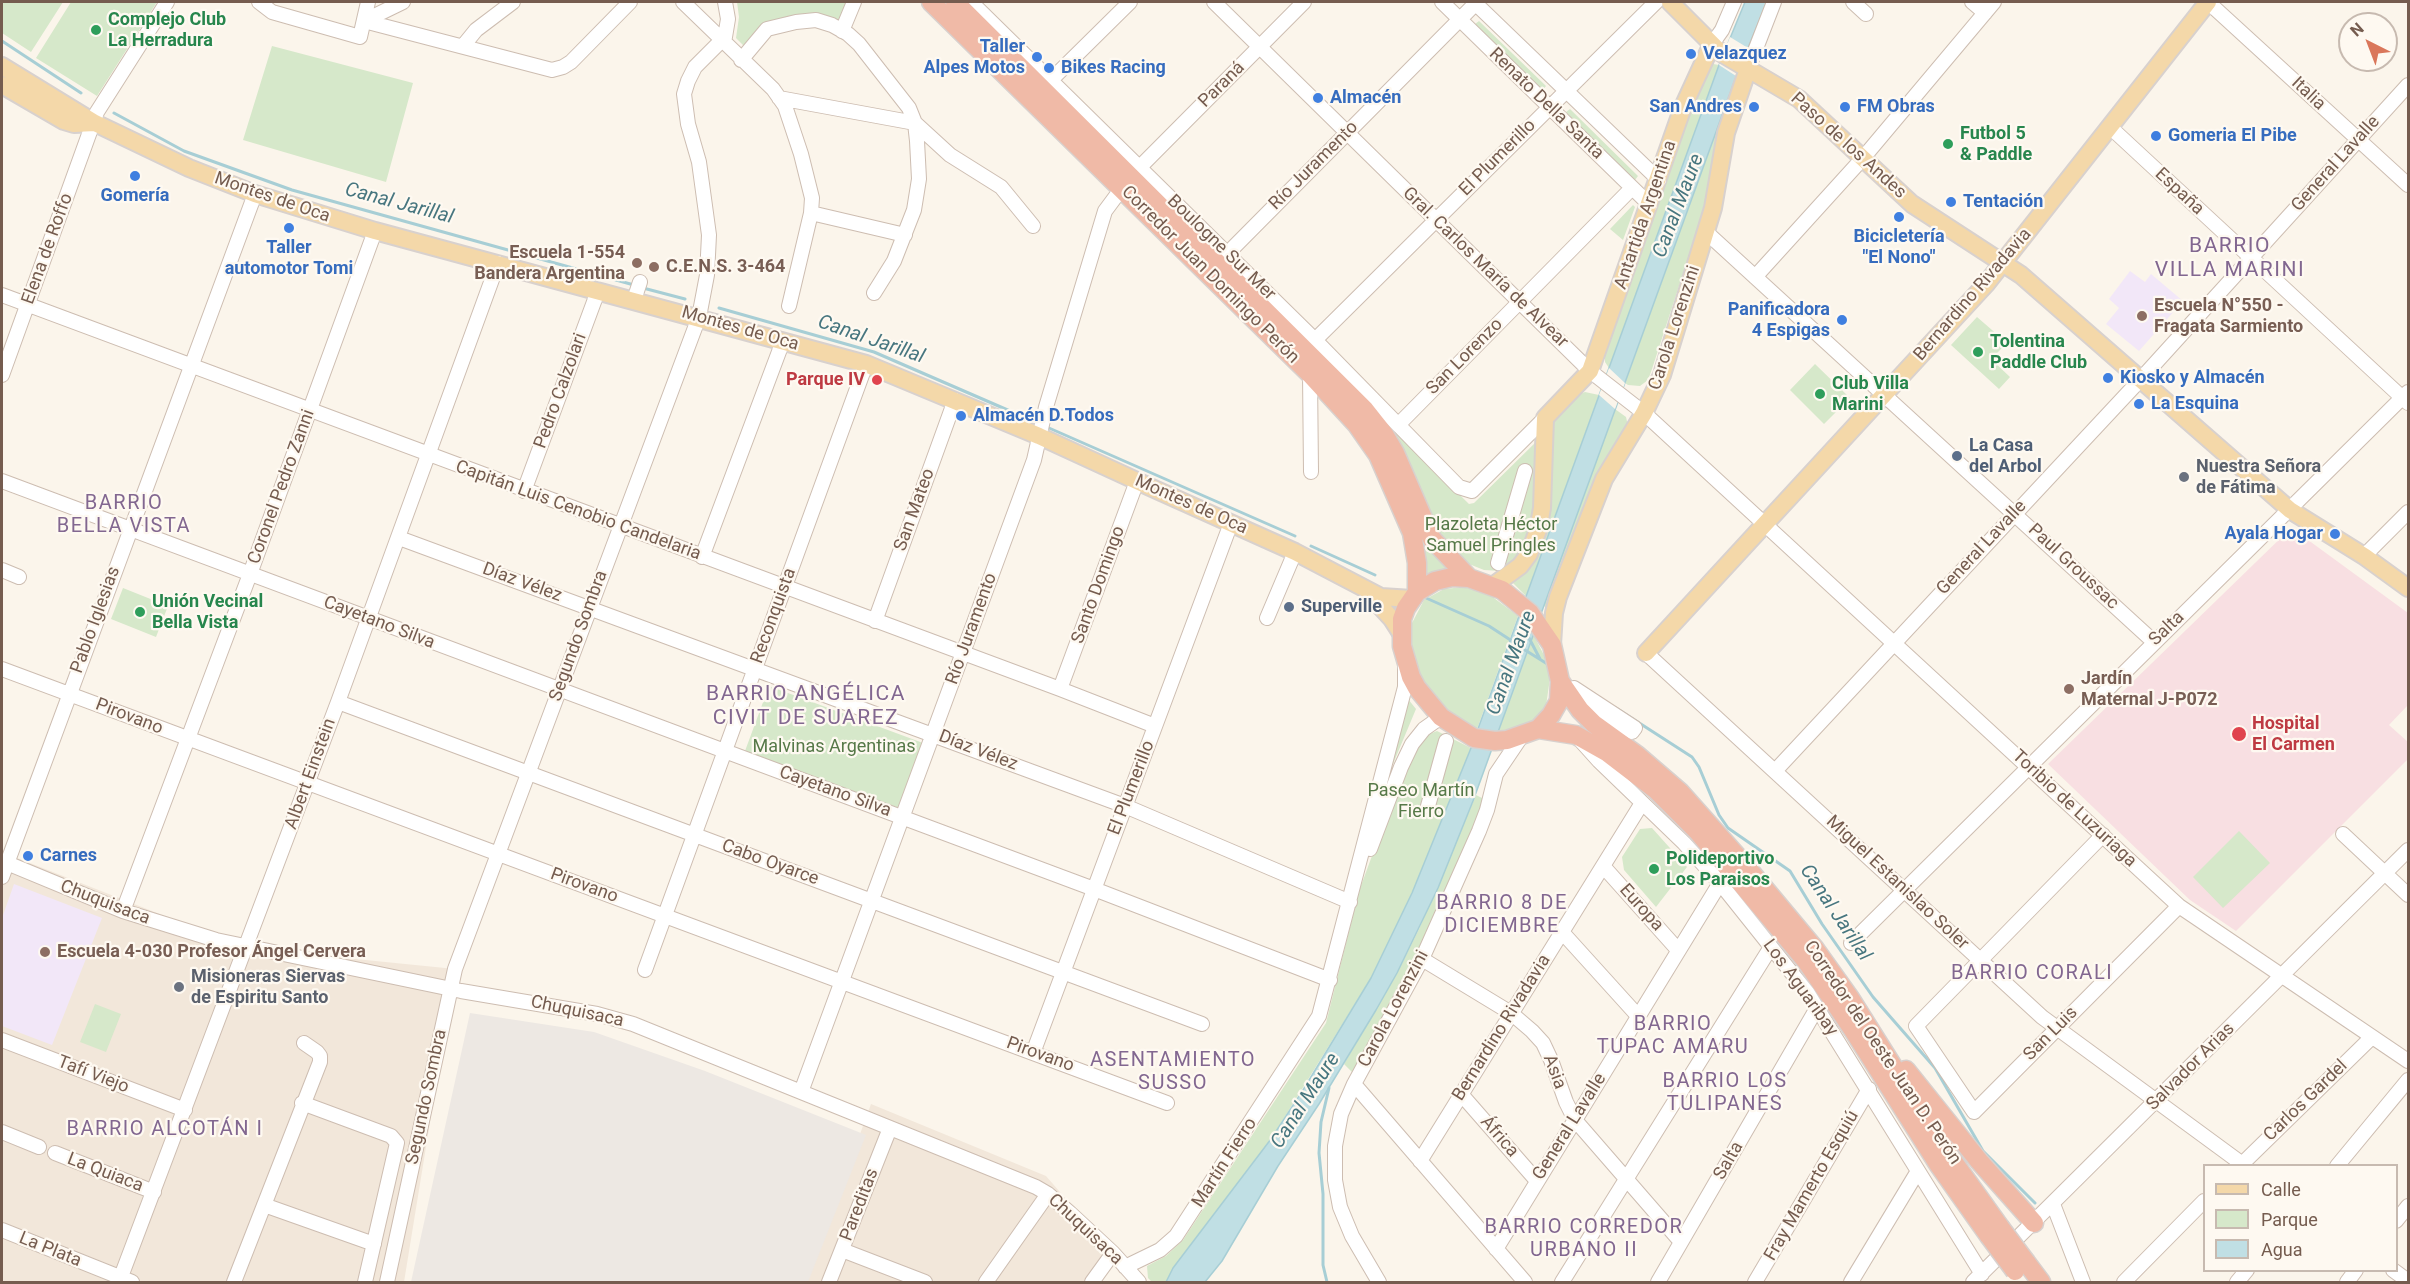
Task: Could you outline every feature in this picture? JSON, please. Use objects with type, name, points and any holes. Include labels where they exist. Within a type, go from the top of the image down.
[{"type":"highway","name":"Corredor Juan Domingo Perón","points":[[931,2],[1130,177],[1358,425],[1378,455],[1416,546],[1414,595]]},
{"type":"highway","name":"Corredor Juan Domingo Perón","points":[[955,2],[1336,379],[1370,416],[1395,453],[1432,539],[1469,578]]},
{"type":"highway","points":[[1443,578],[1469,578],[1494,585],[1522,605],[1538,622],[1552,645],[1571,693],[1559,701],[1551,715],[1538,729],[1521,737],[1495,741],[1474,738],[1441,717],[1417,688],[1405,658],[1401,633],[1402,619],[1414,595],[1443,578]]},
{"type":"highway","name":"Corredor del Oeste Juan D. Perón","points":[[1571,693],[1594,724],[1637,755],[1680,792],[1703,816],[1815,949],[1850,998],[1944,1147],[1994,1232]]},
{"type":"highway","name":"Corredor del Oeste Juan D. Perón","points":[[1538,729],[1576,735],[1626,765],[1669,802],[1722,860],[1831,996],[1938,1164],[1994,1232],[2022,1272],[2042,1282]]},
{"type":"highway","points":[[1850,998],[1979,1161],[2034,1223]]},
{"type":"main road","name":"Paso de los Andes","points":[[1670,2],[1717,49],[1799,99],[1912,204],[2021,275],[2290,510],[2364,556],[2409,588]]},
{"type":"main road","name":"Bernardino Rivadavia","points":[[1647,653],[2003,263],[2208,2]]},
{"type":"main road","name":"Antartida Argentina","points":[[1545,418],[1590,371],[1690,91],[1717,49]]},
{"type":"main road","name":"Montes de Oca","points":[[2,66],[95,123],[189,168],[255,194],[375,231],[598,291],[637,290],[699,317],[866,364],[1039,436],[1295,552],[1365,589],[1387,598],[1414,595]]},
{"type":"main road","name":"Carola Lorenzini","points":[[1552,645],[1554,613],[1558,597],[1604,478],[1644,413],[1662,375],[1713,208],[1726,133],[1744,67]]},
{"type":"main road","name":"Montes de Oca","points":[[2,85],[64,121],[74,124],[95,123]]},
{"type":"main road","points":[[1494,585],[1524,561],[1538,530],[1542,508],[1545,418]]},
{"type":"main road","name":"Montes de Oca","points":[[1365,589],[1392,619],[1401,633]]},
{"type":"street","name":"Elena de Roffo","points":[[2,375],[99,109],[167,2]]},
{"type":"street","points":[[260,2],[273,12],[360,37],[368,2]]},
{"type":"street","points":[[364,21],[403,2]]},
{"type":"street","points":[[464,46],[476,30],[513,2]]},
{"type":"street","points":[[364,21],[552,70],[571,62],[630,2]]},
{"type":"street","points":[[683,2],[785,106],[801,154],[812,198],[812,213],[789,306]]},
{"type":"street","points":[[722,41],[725,37],[728,19],[724,2]]},
{"type":"street","points":[[842,31],[854,2]]},
{"type":"street","name":"Boulogne Sur Mer","points":[[971,2],[1051,80],[1130,177],[1227,254],[1399,424],[1459,487],[1472,491]]},
{"type":"street","points":[[1051,80],[1130,2]]},
{"type":"street","name":"Gral. Carlos María de Alvear","points":[[1214,2],[1590,371],[1644,413],[1765,525]]},
{"type":"street","name":"Paraná","points":[[1130,177],[1304,2]]},
{"type":"street","name":"Renato Della Santa","points":[[1442,2],[1650,205]]},
{"type":"street","name":"Río Juramento","points":[[1227,254],[1476,2]]},
{"type":"street","name":"Renato Della Santa","points":[[1476,2],[1659,180]]},
{"type":"street","name":"El Plumerillo","points":[[1315,340],[1656,2]]},
{"type":"street","name":"Antartida Argentina","points":[[1717,49],[1734,2]]},
{"type":"street","name":"Carola Lorenzini","points":[[1744,67],[1774,2]]},
{"type":"street","points":[[1853,2],[1866,14]]},
{"type":"street","points":[[1972,2],[1985,13]]},
{"type":"street","points":[[1755,277],[1863,158],[1994,2]]},
{"type":"street","name":"Italia","points":[[2208,2],[2409,185]]},
{"type":"street","points":[[741,60],[767,29],[816,20],[842,31],[859,44],[909,108],[915,123],[919,179],[914,210],[894,261],[874,293]]},
{"type":"street","name":"Segundo Sombra","points":[[387,1282],[450,988],[699,317],[707,274],[709,235],[699,162],[688,124],[684,94],[695,67],[722,41]]},
{"type":"street","name":"General Lavalle","points":[[1774,771],[2140,380],[2358,139],[2409,86]]},
{"type":"street","points":[[779,98],[915,123],[950,155],[1001,187],[1033,226]]},
{"type":"street","name":"España","points":[[2110,127],[2250,258],[2407,397]]},
{"type":"street","name":"Río Juramento","points":[[801,1092],[1034,460],[1105,211],[1130,177]]},
{"type":"street","name":"San Lorenzo","points":[[1399,424],[1632,188]]},
{"type":"street","name":"Pablo Iglesias","points":[[2,877],[4,862],[255,194]]},
{"type":"street","points":[[812,213],[905,236]]},
{"type":"street","name":"Coronel Pedro Zanni","points":[[123,911],[250,574],[375,231]]},
{"type":"street","points":[[1706,232],[1884,396]]},
{"type":"street","name":"Albert Einstein","points":[[124,1281],[154,1192],[399,538],[498,263]]},
{"type":"street","name":"Pedro Calzolari","points":[[524,490],[598,291]]},
{"type":"street","name":"Capitán Luis Cenobio Candelaria","points":[[2,295],[1155,726]]},
{"type":"street","points":[[702,557],[783,341]]},
{"type":"street","name":"Reconquista","points":[[645,970],[866,364]]},
{"type":"street","points":[[1310,374],[1311,472]]},
{"type":"street","name":"Paul Groussac","points":[[1884,396],[2154,642]]},
{"type":"street","name":"Salta","points":[[1851,943],[2154,642],[2407,397]]},
{"type":"street","name":"San Mateo","points":[[875,621],[955,400]]},
{"type":"street","name":"Antartida Argentina","points":[[1472,491],[1545,418]]},
{"type":"street","points":[[1498,563],[1525,471]]},
{"type":"street","name":"Cayetano Silva","points":[[2,481],[368,620],[1094,889],[1330,980]]},
{"type":"street","name":"Santo Domingo","points":[[1060,689],[1137,481]]},
{"type":"street","points":[[2364,556],[2409,512]]},
{"type":"street","name":"El Plumerillo","points":[[1033,1053],[1231,523]]},
{"type":"street","name":"Toribio de Luzuriaga","points":[[1765,525],[2179,906],[2409,1061]]},
{"type":"street","name":"Díaz Vélez","points":[[399,538],[1125,806],[1350,902]]},
{"type":"street","points":[[1267,618],[1295,552]]},
{"type":"street","points":[[2,570],[19,577]]},
{"type":"street","name":"Miguel Estanislao Soler","points":[[1647,653],[2057,1029],[2241,1164]]},
{"type":"street","name":"Martín Fierro","points":[[1125,1267],[1167,1245],[1189,1218],[1312,1031],[1319,1016],[1405,687],[1405,658]]},
{"type":"street","name":"Pirovano","points":[[2,669],[1167,1103]]},
{"type":"street","name":"Cabo Oyarce","points":[[338,702],[1203,1024]]},
{"type":"street","name":"Martín Fierro","points":[[1350,902],[1401,767],[1418,736],[1441,717]]},
{"type":"street","name":"Los Aguaribay","points":[[1576,735],[1599,762],[1684,843],[1720,883],[1818,1008],[1918,1171],[1978,1278]]},
{"type":"street","name":"Carola Lorenzini","points":[[1379,1282],[1352,1236],[1340,1207],[1335,1180],[1341,1114],[1354,1084],[1422,959],[1479,831],[1496,774],[1521,737]]},
{"type":"street","points":[[1428,806],[1446,741]]},
{"type":"street","name":"Bernardino Rivadavia","points":[[1420,1161],[1642,803]]},
{"type":"street","points":[[2343,834],[2409,895]]},
{"type":"street","points":[[1981,960],[2103,835]]},
{"type":"street","name":"Salvador Arias","points":[[1978,1278],[2409,850]]},
{"type":"street","name":"Chuquisaca","points":[[4,862],[123,911],[173,928],[246,948],[616,1018],[1036,1187],[1048,1194],[1113,1253],[1139,1282]]},
{"type":"street","name":"Europa","points":[[1603,866],[1678,950]]},
{"type":"street","name":"General Lavalle","points":[[1496,1249],[1720,883]]},
{"type":"street","name":"San Luis","points":[[1981,960],[1916,1026],[1974,1112],[2179,906]]},
{"type":"street","points":[[1562,932],[1638,1016]]},
{"type":"street","points":[[1562,1282],[1771,947]]},
{"type":"street","name":"Asia","points":[[1422,959],[1511,1013],[1543,1043],[1575,1120],[1681,1242]]},
{"type":"street","name":"Salta","points":[[1658,1282],[1818,1008]]},
{"type":"street","name":"Carlos Gardel","points":[[2243,1164],[2372,1037]]},
{"type":"street","name":"Tafí Viejo","points":[[2,1040],[185,1110]]},
{"type":"street","points":[[234,1282],[320,1056],[304,1043]]},
{"type":"street","points":[[2339,1164],[2409,1080]]},
{"type":"street","points":[[1354,1084],[1525,1282]]},
{"type":"street","name":"Fray Mamerto Esquiú","points":[[1755,1282],[1869,1089]]},
{"type":"street","name":"África","points":[[1461,1094],[1537,1181]]},
{"type":"street","points":[[302,1103],[391,1136],[397,1143],[365,1282]]},
{"type":"street","name":"Pareditas","points":[[829,1282],[890,1128]]},
{"type":"street","points":[[2,1132],[39,1147]]},
{"type":"street","name":"La Quiaca","points":[[56,1153],[154,1192]]},
{"type":"street","points":[[1851,1282],[1918,1171]]},
{"type":"street","points":[[986,1282],[1048,1194]]},
{"type":"street","points":[[2124,1282],[2203,1203]]},
{"type":"street","points":[[2053,1204],[2083,1282]]},
{"type":"street","points":[[264,1205],[374,1244]]},
{"type":"street","points":[[2398,1220],[2409,1206]]},
{"type":"street","name":"La Plata","points":[[2,1230],[124,1281]]},
{"type":"street","points":[[842,1251],[925,1282]]},
{"type":"street","points":[[1092,1282],[1113,1253]]},
{"type":"street","points":[[2396,1272],[2409,1281]]},
{"type":"shaded area","name":"Escuela N°550 - Fragata Sarmiento","points":[[2130,271],[2145,282],[2151,274],[2183,301],[2139,351],[2106,324],[2119,308],[2109,299]]},
{"type":"shaded area","name":"Hospital El Carmen","points":[[2290,529],[2408,613],[2408,705],[2389,725],[2408,742],[2408,759],[2236,931],[2190,900],[2048,764]]},
{"type":"shaded area","points":[[2,852],[246,948],[455,969],[404,1282],[2,1282]]},
{"type":"shaded area","name":"Escuela 4-030 Profesor Ángel Cervera","points":[[14,884],[102,918],[52,1045],[2,1026],[2,918]]},
{"type":"shaded area","points":[[470,1013],[594,1032],[705,1071],[866,1135],[808,1282],[411,1282]]},
{"type":"shaded area","points":[[871,1104],[1046,1176],[1113,1253],[1092,1282],[806,1282]]},
{"type":"green space","points":[[2,2],[63,2],[31,52],[2,33]]},
{"type":"green space","name":"Complejo Club La Herradura","points":[[71,2],[157,2],[97,96],[36,58]]},
{"type":"green space","points":[[737,2],[854,2],[842,31],[832,25],[767,29],[749,51],[736,38],[739,17]]},
{"type":"green space","points":[[1479,21],[1546,86],[1543,90],[1475,24]]},
{"type":"green space","points":[[272,46],[413,83],[386,182],[243,140]]},
{"type":"green space","points":[[1713,64],[1719,65],[1609,368],[1605,362],[1605,351],[1702,77]]},
{"type":"green space","points":[[1570,109],[1638,176],[1635,180],[1566,112]]},
{"type":"green space","points":[[1719,124],[1706,203],[1652,369],[1648,380],[1640,386],[1628,385],[1625,383]]},
{"type":"green space","points":[[1633,205],[1635,207],[1623,240],[1610,229]]},
{"type":"green space","name":"Tolentina Paddle Club","points":[[1977,317],[2007,343],[1991,359],[2010,377],[1999,389],[1951,345]]},
{"type":"green space","name":"Club Villa Marini","points":[[1815,364],[1850,398],[1824,424],[1790,390]]},
{"type":"green space","points":[[1585,392],[1599,395],[1526,596],[1511,581],[1527,567],[1550,424],[1578,395]]},
{"type":"green space","points":[[1615,409],[1626,417],[1628,426],[1549,608],[1547,608],[1544,606]]},
{"type":"green space","name":"Plazoleta Héctor Samuel Pringles","points":[[1389,425],[1469,504],[1474,503],[1539,439],[1534,516],[1520,558],[1501,571],[1484,570],[1464,562],[1438,537]]},
{"type":"green space","points":[[1414,511],[1450,570],[1421,578]]},
{"type":"green space","points":[[1464,587],[1490,595],[1518,616],[1477,729],[1452,714],[1424,684],[1411,644],[1412,623],[1424,600],[1444,589]]},
{"type":"green space","name":"Unión Vecinal Bella Vista","points":[[123,588],[168,606],[156,637],[111,619]]},
{"type":"green space","points":[[1533,634],[1546,659],[1550,678],[1546,706],[1533,723],[1498,733]]},
{"type":"green space","name":"Malvinas Argentinas","points":[[769,686],[923,743],[899,808],[745,751]]},
{"type":"green space","points":[[1408,699],[1416,709],[1393,764],[1389,764]]},
{"type":"green space","name":"Paseo Martín Fierro","points":[[1437,731],[1471,748],[1412,893],[1371,978],[1271,1139],[1173,1268],[1166,1282],[1152,1282],[1148,1278],[1147,1266],[1166,1256],[1183,1240],[1326,1023],[1359,891],[1393,799],[1407,764],[1427,735]]},
{"type":"green space","points":[[1476,795],[1484,799],[1481,812],[1427,937],[1353,1073],[1344,1064],[1397,973],[1419,929]]},
{"type":"green space","name":"Polideportivo Los Paraisos","points":[[1652,828],[1687,867],[1656,907],[1624,870],[1622,857],[1640,829]]},
{"type":"green space","points":[[2239,831],[2270,863],[2223,908],[2193,877]]},
{"type":"green space","points":[[95,1004],[121,1014],[106,1052],[80,1042]]},
{"type":"water","name":"Canal Maure","points":[[1745,2],[1767,2],[1736,77],[1473,801],[1438,888],[1397,973],[1376,1010],[1278,1166],[1222,1261],[1205,1282],[1166,1282],[1173,1268],[1271,1139],[1303,1090],[1371,978],[1412,893],[1471,748],[1719,65]]},
{"type":"pier","points":[[1730,37],[1748,48],[1736,76],[1719,65]]},
{"type":"pier","points":[[1609,368],[1625,383],[1615,409],[1599,395]]},
{"type":"waterway","name":"Canal Jarillal","points":[[2,41],[81,93]]},
{"type":"waterway","name":"Canal Jarillal","points":[[114,113],[184,151],[292,190],[634,285]]},
{"type":"waterway","name":"Canal Jarillal","points":[[643,288],[685,299]]},
{"type":"waterway","name":"Canal Jarillal","points":[[719,308],[874,352],[1010,411]]},
{"type":"waterway","name":"Canal Jarillal","points":[[1049,428],[1295,536]]},
{"type":"waterway","points":[[1311,546],[1375,575]]},
{"type":"waterway","name":"Canal Jarillal","points":[[1426,598],[1489,626],[1512,641]]},
{"type":"waterway","name":"Canal Maure","points":[[1529,638],[1540,659]]},
{"type":"waterway","name":"Canal Maure","points":[[1525,650],[1549,665]]},
{"type":"waterway","name":"Canal Jarillal","points":[[1616,708],[1692,757],[1699,767],[1719,815],[1728,828],[1790,871],[1822,924],[1873,997],[1935,1068],[1983,1151],[2035,1203]]},
{"type":"waterway","name":"Canal Maure","points":[[1327,1282],[1323,1265],[1323,1194],[1319,1153],[1321,1122],[1329,1088]]},
{"type":"place","name":"Complejo Club La Herradura","points":[[96,30]]},
{"type":"place","name":"Velazquez","points":[[1691,54]]},
{"type":"place","name":"Taller Alpes Motos","points":[[1037,57]]},
{"type":"place","name":"Bikes Racing","points":[[1049,68]]},
{"type":"place","name":"Almacén","points":[[1318,98]]},
{"type":"place","name":"San Andres","points":[[1754,107]]},
{"type":"place","name":"FM Obras","points":[[1845,107]]},
{"type":"place","name":"Gomeria El Pibe","points":[[2156,136]]},
{"type":"place","name":"Futbol 5 & Paddle","points":[[1948,144]]},
{"type":"place","name":"Gomería","points":[[135,176]]},
{"type":"place","name":"Tentación","points":[[1951,202]]},
{"type":"place","name":"Bicicletería \"El Nono\"","points":[[1899,217]]},
{"type":"place","name":"Taller automotor Tomi","points":[[289,228]]},
{"type":"place","name":"Escuela 1-554 Bandera Argentina","points":[[637,263]]},
{"type":"place","name":"C.E.N.S. 3-464","points":[[654,267]]},
{"type":"place","name":"Escuela N°550 - Fragata Sarmiento","points":[[2142,316]]},
{"type":"place","name":"Panificadora 4 Espigas","points":[[1842,320]]},
{"type":"place","name":"Tolentina Paddle Club","points":[[1978,352]]},
{"type":"place","name":"Kiosko y Almacén","points":[[2108,378]]},
{"type":"place","name":"Parque IV","points":[[877,380]]},
{"type":"place","name":"Club Villa Marini","points":[[1820,394]]},
{"type":"place","name":"La Esquina","points":[[2139,404]]},
{"type":"place","name":"Almacén D.Todos","points":[[961,416]]},
{"type":"place","name":"La Casa del Arbol","points":[[1957,456]]},
{"type":"place","name":"Nuestra Señora de Fátima","points":[[2184,477]]},
{"type":"place","name":"Ayala Hogar","points":[[2335,534]]},
{"type":"place","name":"Superville","points":[[1289,607]]},
{"type":"place","name":"Unión Vecinal Bella Vista","points":[[140,612]]},
{"type":"place","name":"Jardín Maternal J-P072","points":[[2069,689]]},
{"type":"place","name":"Hospital El Carmen","points":[[2239,734]]},
{"type":"place","name":"Carnes","points":[[28,856]]},
{"type":"place","name":"Polideportivo Los Paraisos","points":[[1654,869]]},
{"type":"place","name":"Escuela 4-030 Profesor Ángel Cervera","points":[[45,952]]},
{"type":"place","name":"Misioneras Siervas de Espiritu Santo","points":[[179,987]]},
{"type":"district","name":"BARRIO VILLA MARINI","points":[[2230,259]]},
{"type":"district","name":"BARRIO BELLA VISTA","points":[[124,516]]},
{"type":"district","name":"BARRIO ANGÉLICA CIVIT DE SUAREZ","points":[[806,707]]},
{"type":"district","name":"BARRIO 8 DE DICIEMBRE","points":[[1502,916]]},
{"type":"district","name":"BARRIO CORALI","points":[[2032,974]]},
{"type":"district","name":"BARRIO TUPAC AMARU","points":[[1673,1036]]},
{"type":"district","name":"ASENTAMIENTO SUSSO","points":[[1173,1072]]},
{"type":"district","name":"BARRIO LOS TULIPANES","points":[[1725,1094]]},
{"type":"district","name":"BARRIO ALCOTÁN I","points":[[165,1130]]},
{"type":"district","name":"BARRIO CORREDOR URBANO II","points":[[1584,1240]]}]
